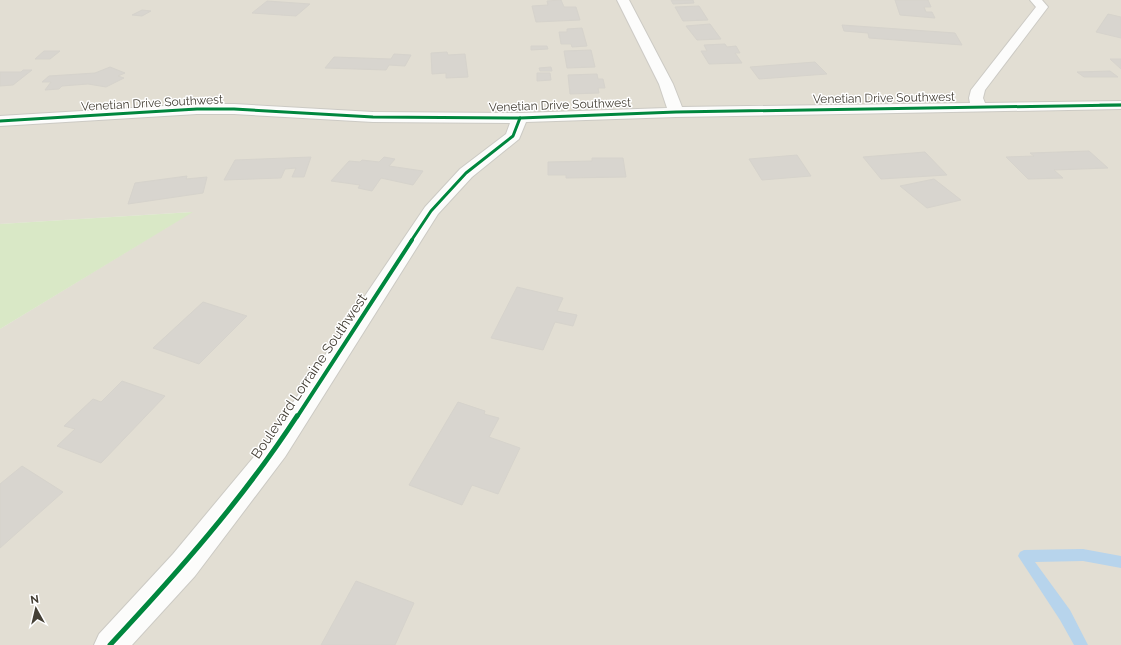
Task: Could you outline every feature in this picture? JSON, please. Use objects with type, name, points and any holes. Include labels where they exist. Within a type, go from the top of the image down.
[{"type":"street","points":[[623,0],[666,84],[676,112]]},
{"type":"street","points":[[979,107],[976,98],[978,90],[1042,2]]},
{"type":"street","name":"Venetian Drive Southwest","points":[[0,121],[197,109],[234,109],[373,116],[520,118],[676,112],[1121,105]]},
{"type":"street","name":"Boulevard Lorraine Southwest","points":[[110,645],[184,565],[276,448],[431,211],[466,173],[513,136],[520,118]]},
{"type":"shaded area","points":[[0,0],[1121,0],[1121,645],[0,645],[0,329],[192,212],[0,224]]},
{"type":"green space","points":[[193,212],[0,329],[0,224]]},
{"type":"building","points":[[561,0],[564,7],[576,7],[580,20],[536,22],[532,6],[548,5],[547,1]]},
{"type":"building","points":[[671,0],[693,0],[694,3],[673,4]]},
{"type":"building","points":[[895,0],[928,0],[931,7],[924,7],[926,12],[932,12],[935,18],[900,15]]},
{"type":"building","points":[[267,1],[310,4],[296,16],[252,13]]},
{"type":"building","points":[[699,6],[708,20],[683,21],[675,7]]},
{"type":"building","points":[[142,10],[151,11],[142,16],[132,15]]},
{"type":"building","points":[[1108,14],[1121,17],[1121,38],[1096,32]]},
{"type":"building","points":[[710,24],[721,39],[697,40],[686,26]]},
{"type":"building","points":[[842,25],[955,33],[962,45],[869,38],[868,33],[844,31]]},
{"type":"building","points":[[582,28],[587,46],[572,47],[571,44],[561,44],[559,32],[567,32],[567,29]]},
{"type":"building","points":[[725,44],[727,47],[736,46],[740,53],[735,53],[742,63],[709,64],[701,51],[707,51],[704,45]]},
{"type":"building","points":[[531,46],[547,46],[548,49],[531,50]]},
{"type":"building","points":[[591,50],[595,67],[567,68],[564,51]]},
{"type":"building","points":[[44,51],[60,51],[50,59],[35,59]]},
{"type":"building","points":[[447,52],[448,55],[465,54],[468,77],[446,78],[446,73],[432,74],[431,53]]},
{"type":"building","points":[[394,54],[411,55],[405,66],[389,65],[386,70],[325,68],[334,57],[391,59]]},
{"type":"building","points":[[1110,59],[1121,59],[1121,69]]},
{"type":"building","points":[[815,62],[827,74],[759,79],[750,67]]},
{"type":"building","points":[[110,67],[125,73],[118,76],[124,78],[106,87],[88,84],[62,86],[59,89],[45,90],[51,82],[42,82],[49,76],[95,73]]},
{"type":"building","points":[[551,67],[552,71],[540,71],[539,68]]},
{"type":"building","points":[[23,70],[32,70],[13,85],[0,86],[0,72],[21,72]]},
{"type":"building","points":[[1110,71],[1118,77],[1084,77],[1077,72]]},
{"type":"building","points":[[537,73],[550,73],[551,80],[537,81]]},
{"type":"building","points":[[597,74],[598,79],[603,79],[605,88],[598,88],[599,93],[570,94],[568,75]]},
{"type":"building","points":[[1089,151],[1108,168],[1054,170],[1063,178],[1028,179],[1006,157],[1034,156],[1030,153]]},
{"type":"building","points":[[925,152],[947,175],[881,179],[863,157]]},
{"type":"building","points":[[797,155],[811,176],[762,180],[749,159]]},
{"type":"building","points":[[311,157],[304,177],[292,177],[296,168],[285,169],[281,178],[224,180],[235,160]]},
{"type":"building","points":[[384,157],[395,159],[389,166],[423,171],[413,185],[381,178],[372,191],[358,188],[360,185],[331,181],[349,161],[360,162],[362,160],[379,162]]},
{"type":"building","points":[[592,158],[623,158],[626,177],[566,178],[566,175],[548,175],[548,162],[592,161]]},
{"type":"building","points":[[187,176],[186,179],[207,177],[203,193],[128,204],[135,183]]},
{"type":"building","points":[[934,179],[961,200],[927,208],[900,186]]},
{"type":"building","points":[[517,287],[563,298],[557,311],[577,315],[573,326],[555,322],[543,350],[491,338]]},
{"type":"building","points":[[203,302],[247,316],[199,364],[153,348]]},
{"type":"building","points":[[122,381],[165,396],[101,463],[57,446],[75,429],[64,426],[93,399],[101,402]]},
{"type":"building","points":[[458,402],[485,411],[484,414],[499,418],[489,437],[520,448],[498,494],[472,485],[462,505],[409,485]]},
{"type":"building","points":[[22,466],[63,492],[0,548],[0,484]]},
{"type":"building","points":[[356,581],[414,603],[395,645],[321,645]]},
{"type":"waterway","points":[[1081,645],[1065,615],[1024,556],[1083,555],[1121,562]]},
{"type":"cycle path","points":[[0,121],[197,109],[234,109],[373,117],[520,118],[676,112],[1121,105]]},
{"type":"cycle path","points":[[110,645],[184,565],[276,449],[431,211],[466,173],[513,136],[520,118]]}]
